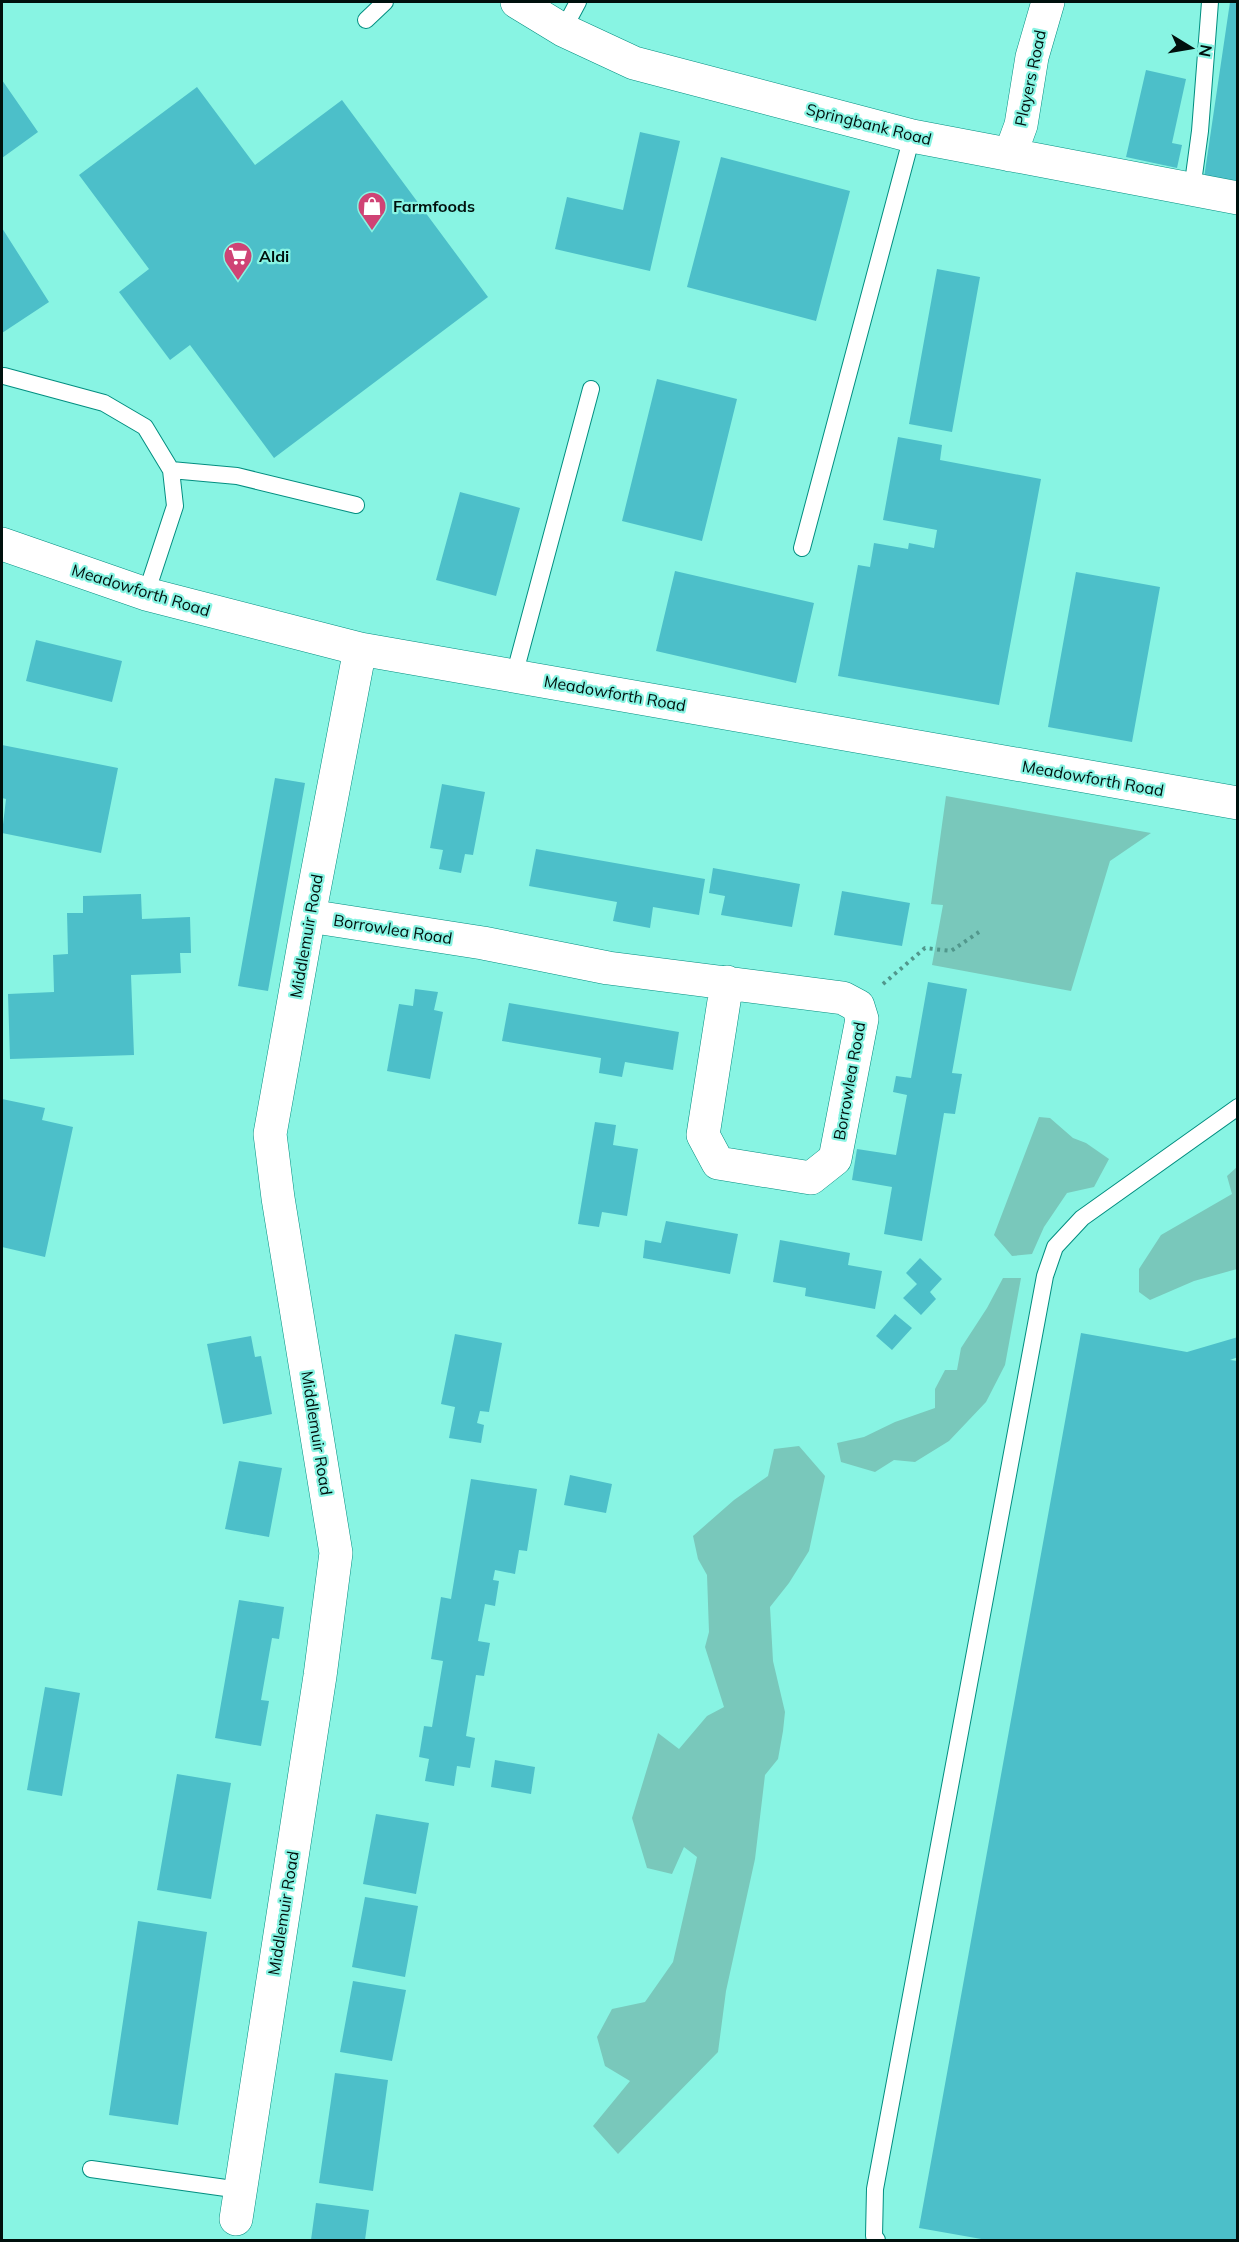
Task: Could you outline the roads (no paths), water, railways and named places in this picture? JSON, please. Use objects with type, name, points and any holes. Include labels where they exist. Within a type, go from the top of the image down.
[{"type":"street","name":"Springbank Road","points":[[517,2],[563,30],[634,63],[912,136],[1238,198]]},
{"type":"street","name":"Players Road","points":[[1010,155],[1021,125],[1032,57],[1048,2]]},
{"type":"street","name":"Meadowforth Road","points":[[2,544],[146,594],[360,649],[1238,803]]},
{"type":"street","name":"Middlemuir Road","points":[[238,2204],[320,1676],[336,1553],[278,1198],[270,1134],[360,649]]},
{"type":"street","name":"Borrowlea Road","points":[[309,916],[483,944],[608,968],[727,982],[843,998],[858,1006],[862,1019],[835,1159],[811,1178],[718,1163],[703,1135],[727,982]]},
{"type":"lane","points":[[366,20],[385,2]]},
{"type":"lane","points":[[563,30],[578,2]]},
{"type":"lane","points":[[1192,190],[1200,131],[1210,2]]},
{"type":"lane","points":[[801,549],[912,136]]},
{"type":"lane","points":[[4,376],[104,403],[145,427],[171,470],[175,506],[146,594]]},
{"type":"lane","points":[[514,676],[591,389]]},
{"type":"lane","points":[[171,470],[237,476],[356,505]]},
{"type":"lane","points":[[877,2241],[874,2236],[875,2189],[1045,1276],[1055,1247],[1082,1218],[1238,1107]]},
{"type":"lane","points":[[91,2169],[238,2204]]},
{"type":"place","name":"Farmfoods","points":[[372,232]]},
{"type":"place","name":"Aldi","points":[[238,282]]}]
